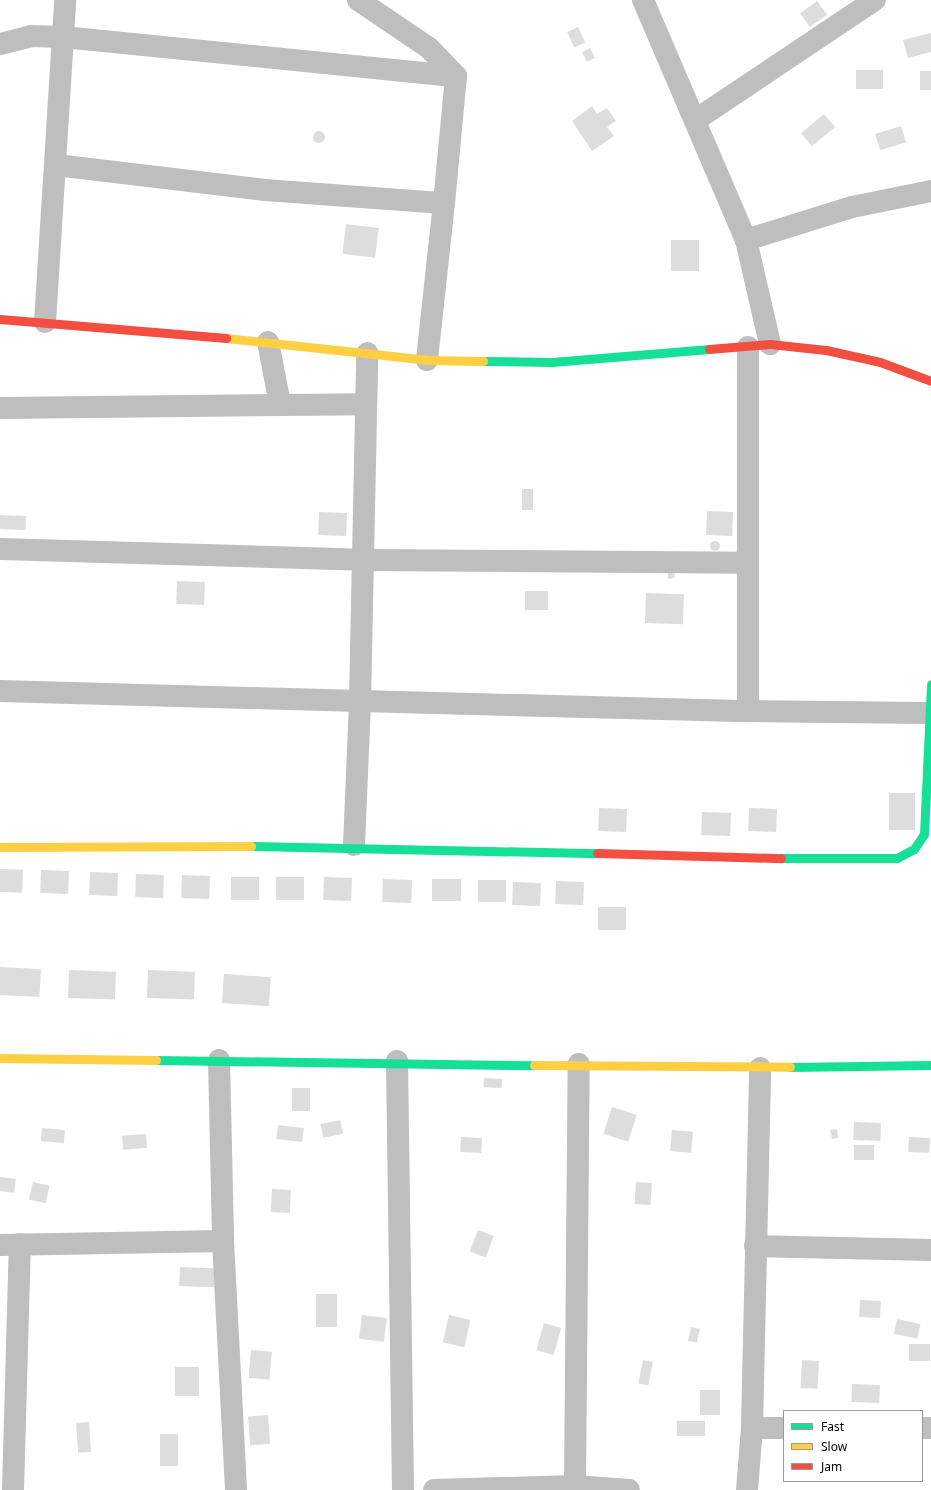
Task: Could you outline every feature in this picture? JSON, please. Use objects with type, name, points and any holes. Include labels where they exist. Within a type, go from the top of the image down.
[{"type":"street","points":[[45,322],[56,165],[65,0]]},
{"type":"street","points":[[358,0],[429,48],[456,76],[427,360]]},
{"type":"street","points":[[643,0],[697,119],[746,240],[770,344]]},
{"type":"street","points":[[697,119],[875,0]]},
{"type":"street","points":[[0,44],[31,36],[63,36],[456,76]]},
{"type":"street","points":[[56,165],[265,190],[444,203]]},
{"type":"street","points":[[746,240],[852,206],[931,191]]},
{"type":"street","points":[[0,319],[268,342],[427,360],[552,362],[770,344],[826,350],[880,362],[931,381]]},
{"type":"street","points":[[268,342],[280,404]]},
{"type":"street","points":[[748,347],[748,712]]},
{"type":"street","points":[[354,845],[360,701],[361,560],[367,353]]},
{"type":"street","points":[[0,408],[365,404]]},
{"type":"street","points":[[0,549],[361,560],[748,563]]},
{"type":"street","points":[[0,847],[354,845],[830,860],[897,858],[914,849],[924,834],[928,713],[931,684]]},
{"type":"street","points":[[0,691],[748,712],[928,713]]},
{"type":"street","points":[[0,1058],[397,1061],[760,1068],[931,1065]]},
{"type":"street","points":[[219,1060],[223,1241],[236,1490]]},
{"type":"street","points":[[397,1061],[403,1490]]},
{"type":"street","points":[[575,1486],[579,1064]]},
{"type":"street","points":[[747,1490],[752,1428],[760,1068]]},
{"type":"street","points":[[13,1490],[10,1244],[223,1241]]},
{"type":"street","points":[[755,1246],[931,1250]]},
{"type":"street","points":[[752,1428],[783,1428]]},
{"type":"street","points":[[434,1490],[575,1486],[629,1490]]},
{"type":"building","points":[[817,1],[827,15],[810,27],[800,13]]},
{"type":"building","points":[[578,27],[585,42],[574,47],[567,32]]},
{"type":"building","points":[[931,33],[931,52],[908,58],[903,40]]},
{"type":"building","points":[[590,48],[595,58],[587,62],[582,52]]},
{"type":"building","points":[[856,70],[883,70],[883,89],[856,89]]},
{"type":"building","points":[[920,71],[931,71],[931,90],[920,90]]},
{"type":"building","points":[[592,106],[597,114],[607,108],[616,121],[607,127],[614,136],[592,151],[572,121]]},
{"type":"building","points":[[824,114],[835,127],[812,146],[801,133]]},
{"type":"building","points":[[901,126],[906,142],[880,150],[875,134]]},
{"type":"building","points":[[319,131],[323,133],[325,137],[323,141],[319,143],[315,141],[313,137],[315,133]]},
{"type":"building","points":[[346,224],[379,228],[375,258],[342,254]]},
{"type":"building","points":[[671,240],[699,240],[699,271],[671,271]]},
{"type":"building","points":[[522,489],[533,489],[533,510],[522,510]]},
{"type":"building","points":[[707,511],[733,512],[732,536],[706,535]]},
{"type":"building","points":[[319,512],[347,513],[346,536],[318,535]]},
{"type":"building","points":[[0,515],[26,516],[25,530],[0,529]]},
{"type":"building","points":[[713,541],[717,541],[719,542],[719,550],[713,551],[710,548],[710,544]]},
{"type":"building","points":[[668,572],[674,572],[675,578],[668,579]]},
{"type":"building","points":[[177,581],[205,582],[204,605],[176,604]]},
{"type":"building","points":[[525,591],[548,591],[548,610],[525,610]]},
{"type":"building","points":[[646,593],[684,594],[683,624],[645,623]]},
{"type":"building","points":[[889,793],[915,793],[915,830],[889,830]]},
{"type":"building","points":[[599,808],[627,809],[626,832],[598,831]]},
{"type":"building","points":[[749,808],[777,809],[776,832],[748,831]]},
{"type":"building","points":[[702,812],[731,813],[730,836],[701,835]]},
{"type":"building","points":[[0,869],[23,870],[22,893],[0,892]]},
{"type":"building","points":[[41,870],[69,871],[68,894],[40,893]]},
{"type":"building","points":[[90,872],[118,873],[117,896],[89,895]]},
{"type":"building","points":[[136,874],[164,875],[163,898],[135,897]]},
{"type":"building","points":[[182,875],[210,876],[209,899],[181,898]]},
{"type":"building","points":[[231,877],[259,877],[259,900],[231,900]]},
{"type":"building","points":[[276,877],[304,877],[304,900],[276,900]]},
{"type":"building","points":[[324,877],[352,878],[351,901],[323,900]]},
{"type":"building","points":[[383,879],[412,880],[411,903],[382,902]]},
{"type":"building","points":[[432,879],[461,879],[461,901],[432,901]]},
{"type":"building","points":[[478,880],[506,880],[506,902],[478,902]]},
{"type":"building","points":[[556,881],[584,882],[583,905],[555,904]]},
{"type":"building","points":[[513,882],[541,883],[540,906],[512,905]]},
{"type":"building","points":[[598,907],[626,907],[626,930],[598,930]]},
{"type":"building","points":[[0,967],[41,969],[39,997],[0,995]]},
{"type":"building","points":[[69,970],[116,972],[115,1000],[68,998]]},
{"type":"building","points":[[148,970],[195,972],[194,1000],[147,998]]},
{"type":"building","points":[[224,974],[271,977],[269,1006],[222,1003]]},
{"type":"building","points":[[484,1078],[502,1079],[502,1088],[484,1087]]},
{"type":"building","points":[[292,1088],[310,1088],[310,1111],[292,1111]]},
{"type":"building","points":[[612,1107],[637,1115],[628,1142],[603,1134]]},
{"type":"building","points":[[340,1120],[343,1134],[323,1138],[320,1124]]},
{"type":"building","points":[[854,1122],[881,1123],[880,1141],[853,1140]]},
{"type":"building","points":[[278,1125],[304,1128],[302,1142],[276,1139]]},
{"type":"building","points":[[42,1128],[65,1130],[64,1143],[41,1141]]},
{"type":"building","points":[[837,1129],[838,1138],[832,1139],[830,1130]]},
{"type":"building","points":[[672,1130],[693,1132],[691,1153],[670,1151]]},
{"type":"building","points":[[146,1134],[147,1148],[123,1150],[122,1136]]},
{"type":"building","points":[[461,1137],[482,1138],[481,1153],[460,1152]]},
{"type":"building","points":[[909,1137],[930,1138],[929,1153],[908,1152]]},
{"type":"building","points":[[854,1145],[874,1145],[874,1160],[854,1160]]},
{"type":"building","points":[[0,1177],[16,1179],[14,1193],[0,1191]]},
{"type":"building","points":[[33,1182],[50,1186],[46,1203],[29,1200]]},
{"type":"building","points":[[636,1182],[652,1183],[650,1205],[634,1204]]},
{"type":"building","points":[[272,1189],[291,1190],[290,1213],[271,1212]]},
{"type":"building","points":[[478,1230],[494,1236],[486,1258],[470,1251]]},
{"type":"building","points":[[180,1267],[215,1268],[214,1287],[179,1286]]},
{"type":"building","points":[[316,1294],[337,1294],[337,1327],[316,1327]]},
{"type":"building","points":[[860,1300],[881,1301],[880,1318],[859,1317]]},
{"type":"building","points":[[362,1315],[387,1318],[384,1342],[359,1339]]},
{"type":"building","points":[[449,1315],[470,1320],[464,1347],[443,1342]]},
{"type":"building","points":[[897,1319],[920,1324],[917,1339],[894,1334]]},
{"type":"building","points":[[544,1323],[561,1328],[554,1355],[536,1350]]},
{"type":"building","points":[[691,1327],[700,1329],[697,1343],[688,1341]]},
{"type":"building","points":[[909,1344],[930,1344],[930,1361],[909,1361]]},
{"type":"building","points":[[251,1350],[272,1352],[269,1380],[249,1378]]},
{"type":"building","points":[[643,1360],[653,1362],[648,1385],[638,1384]]},
{"type":"building","points":[[802,1360],[819,1361],[818,1389],[801,1388]]},
{"type":"building","points":[[175,1367],[199,1367],[199,1396],[175,1396]]},
{"type":"building","points":[[852,1384],[880,1385],[879,1403],[851,1402]]},
{"type":"building","points":[[700,1390],[720,1390],[720,1415],[700,1415]]},
{"type":"building","points":[[268,1415],[270,1444],[250,1445],[248,1416]]},
{"type":"building","points":[[677,1421],[705,1421],[705,1436],[677,1436]]},
{"type":"building","points":[[89,1422],[91,1452],[78,1453],[76,1423]]},
{"type":"building","points":[[160,1434],[178,1434],[178,1466],[160,1466]]},
{"type":"traffic: fast","points":[[483,361],[552,362],[709,349]]},
{"type":"traffic: fast","points":[[781,858],[897,858],[914,849],[924,834],[931,684]]},
{"type":"traffic: fast","points":[[251,846],[597,853]]},
{"type":"traffic: fast","points":[[156,1060],[534,1065]]},
{"type":"traffic: fast","points":[[790,1067],[931,1065]]},
{"type":"traffic: slow","points":[[226,338],[427,360],[483,361]]},
{"type":"traffic: slow","points":[[0,847],[251,846]]},
{"type":"traffic: slow","points":[[0,1058],[156,1060]]},
{"type":"traffic: slow","points":[[534,1065],[790,1067]]},
{"type":"traffic: jam","points":[[0,319],[226,338]]},
{"type":"traffic: jam","points":[[709,349],[770,344],[826,350],[880,362],[931,381]]},
{"type":"traffic: jam","points":[[597,853],[781,858]]}]
